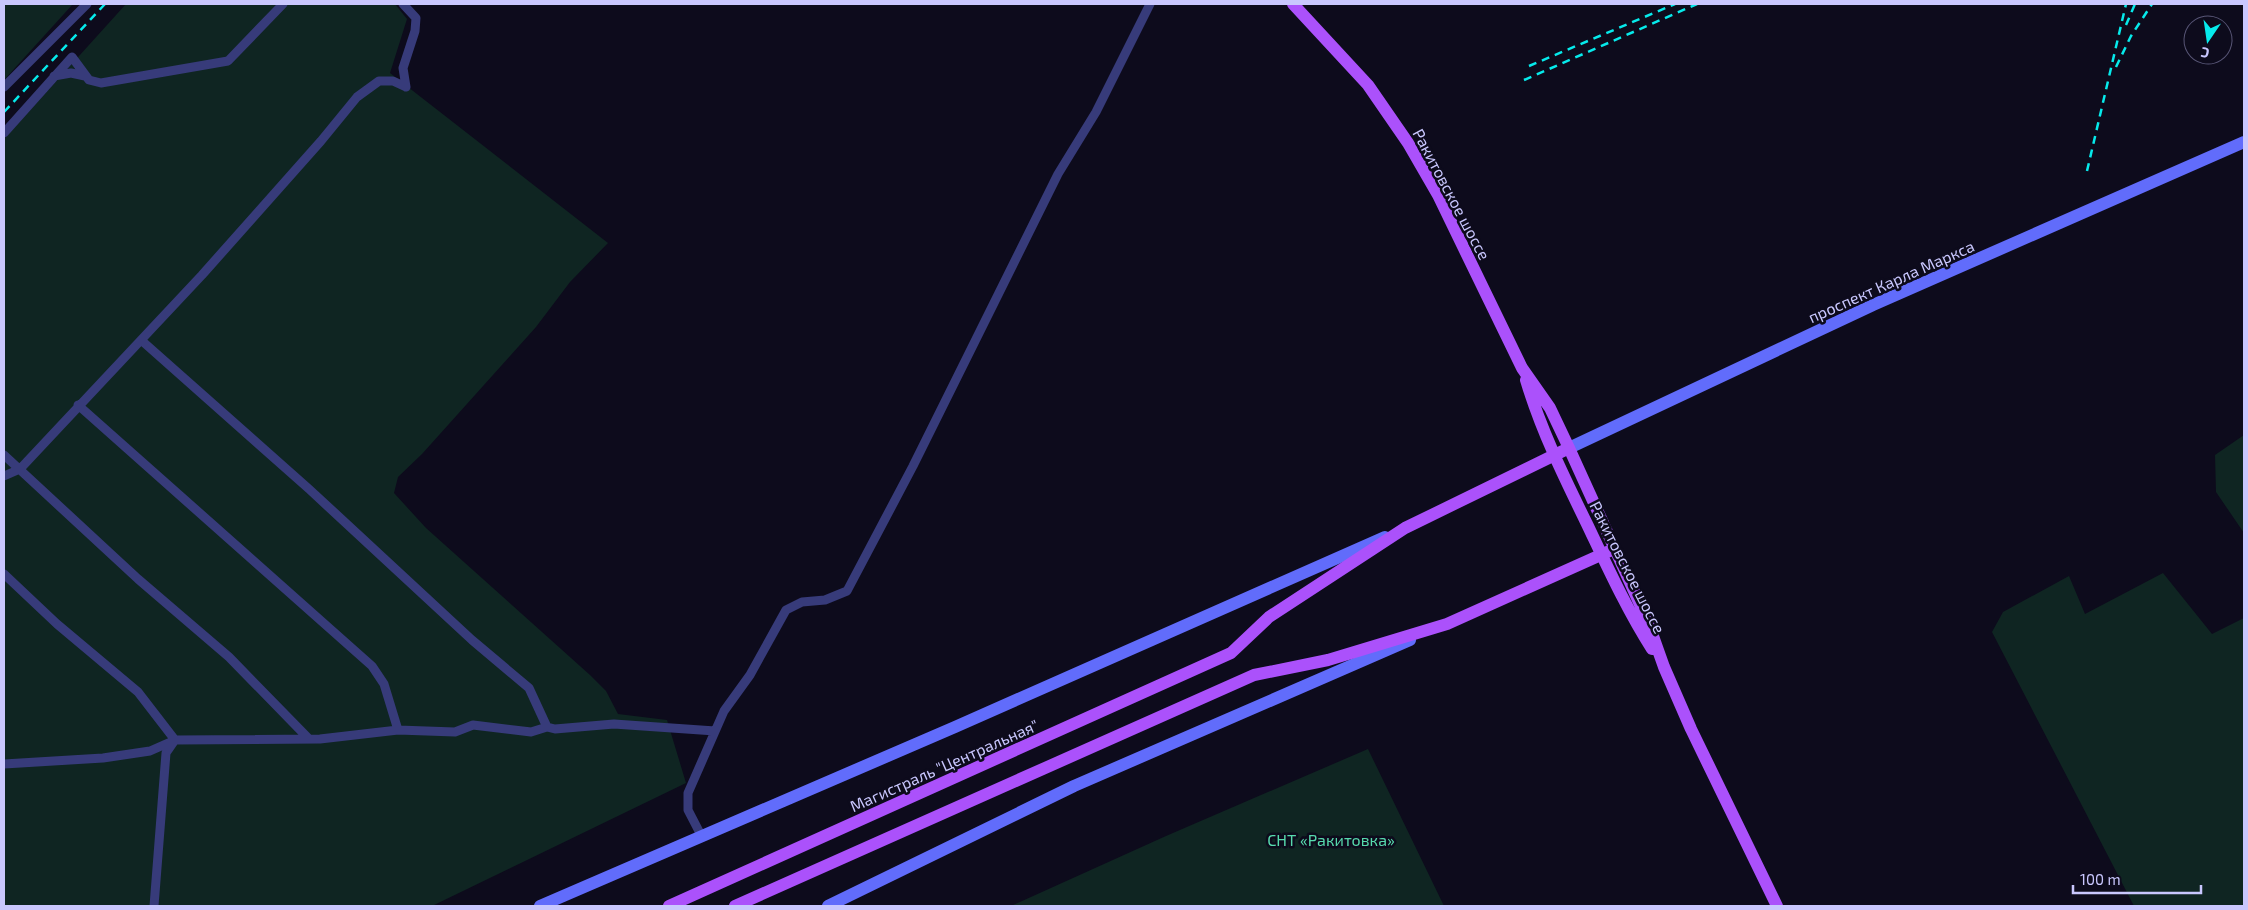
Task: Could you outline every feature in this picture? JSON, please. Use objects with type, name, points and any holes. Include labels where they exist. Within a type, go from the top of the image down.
[{"type":"main road","name":"Ракитовское шоссе","points":[[1293,4],[1368,85],[1408,143],[1438,195],[1522,368],[1536,413],[1554,456],[1641,631],[1664,667]]},
{"type":"main road","name":"проспект Карла Маркса","points":[[1405,528],[1569,448],[1873,305],[2244,142]]},
{"type":"main road","name":"Ракитовское шоссе","points":[[1522,368],[1550,408],[1569,448],[1648,622],[1664,667],[1777,906]]},
{"type":"main road","points":[[540,906],[955,727],[1405,528]]},
{"type":"main road","name":"Магистраль \"Центральная\"","points":[[669,906],[1231,653],[1269,617],[1405,528]]},
{"type":"main road","points":[[828,906],[1074,786],[1447,624],[1614,549]]},
{"type":"main road","points":[[735,906],[1254,675],[1328,660],[1447,624]]},
{"type":"street","points":[[4,88],[87,4]]},
{"type":"street","points":[[54,77],[71,73],[83,75],[89,80],[101,83],[228,62],[283,4]]},
{"type":"street","points":[[4,476],[20,469],[257,214],[357,97],[379,82],[393,81],[406,87],[403,68],[415,31],[416,18],[403,4]]},
{"type":"street","points":[[702,836],[688,810],[688,793],[724,711],[750,675],[786,610],[802,602],[825,600],[847,591],[913,466],[1058,174],[1096,112],[1150,4]]},
{"type":"street","points":[[4,133],[72,57],[89,80]]},
{"type":"street","points":[[140,340],[302,482],[472,640],[529,688],[547,727]]},
{"type":"street","points":[[78,405],[372,666],[384,684],[398,730]]},
{"type":"street","points":[[4,455],[138,579],[229,657],[308,738]]},
{"type":"street","points":[[4,574],[57,624],[138,692],[175,740]]},
{"type":"street","points":[[4,764],[103,758],[150,751],[175,740],[320,739],[398,730],[455,732],[473,725],[531,732],[547,727],[555,729],[614,724],[715,731]]},
{"type":"street","points":[[154,906],[166,753],[175,740]]},
{"type":"green space","points":[[4,4],[73,4],[4,80]]},
{"type":"green space","points":[[126,4],[395,4],[407,19],[390,73],[608,243],[570,282],[536,327],[422,454],[398,477],[394,493],[426,528],[590,675],[606,691],[618,714],[667,720],[686,783],[432,906],[4,906],[4,139]]},
{"type":"green space","points":[[2244,435],[2244,533],[2216,492],[2215,455]]},
{"type":"green space","points":[[2163,573],[2212,634],[2244,618],[2244,906],[2134,906],[1992,632],[2003,612],[2069,576],[2085,614]]},
{"type":"green space","name":"СНТ «Ракитовка»","points":[[1368,749],[1444,906],[1011,906],[1166,836]]},
{"type":"railway","points":[[4,112],[105,4]]},
{"type":"railway","points":[[1529,66],[1675,4]]},
{"type":"railway","points":[[1524,80],[1697,4]]},
{"type":"railway","points":[[2087,171],[2126,4]]},
{"type":"railway","points":[[2126,25],[2135,4]]},
{"type":"railway","points":[[2116,67],[2131,36],[2152,4]]}]
